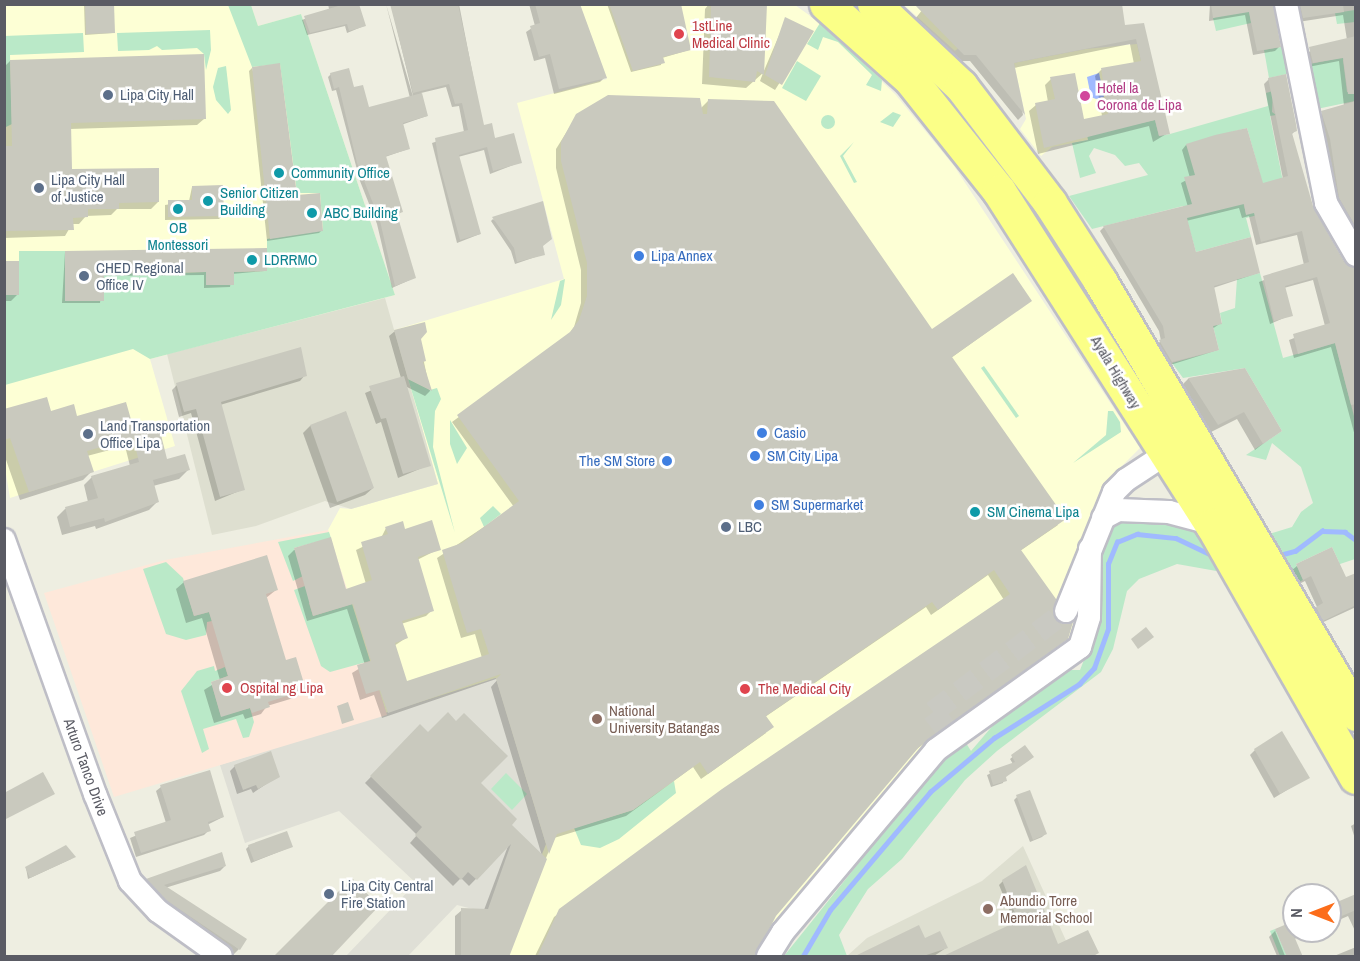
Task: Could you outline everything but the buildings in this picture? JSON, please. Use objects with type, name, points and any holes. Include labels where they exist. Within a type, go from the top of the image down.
[{"type":"highway","name":"Ayala Highway","points":[[826,4],[909,79],[977,160],[1078,309],[1179,445],[1244,524],[1356,714]]},
{"type":"highway","name":"Ayala Highway","points":[[874,4],[961,86],[1018,158],[1087,259],[1179,445],[1211,524],[1356,777]]},
{"type":"street","points":[[1286,4],[1326,203],[1356,255]]},
{"type":"street","points":[[1066,611],[1103,518],[1120,486],[1179,445]]},
{"type":"street","points":[[1103,518],[1115,510],[1169,512],[1211,524]]},
{"type":"street","name":"Arturo Tanco Drive","points":[[4,540],[94,794],[130,880],[158,911],[221,957]]},
{"type":"street","points":[[768,957],[783,932],[924,762],[954,730],[1080,647],[1089,617],[1090,549]]},
{"type":"shaded area","points":[[5,5],[251,5],[258,26],[301,14],[395,295],[150,359],[175,446],[10,498],[5,468]]},
{"type":"shaded area","points":[[228,5],[251,5],[258,26],[301,14],[395,295],[150,359],[133,349],[5,385],[5,295],[19,294],[19,251],[89,251],[159,272],[158,249],[174,249],[174,273],[206,272],[206,285],[234,285],[234,272],[267,271],[267,239],[323,230],[320,193],[297,193],[280,64],[252,67]]},
{"type":"shaded area","points":[[580,5],[795,5],[820,23],[895,94],[954,166],[1140,448],[1114,474],[1093,512],[1079,548],[1062,606],[1080,633],[962,730],[765,956],[502,956],[495,678],[387,715],[328,530],[340,508],[351,509],[438,484],[394,330],[564,279],[517,103],[607,79]]},
{"type":"shaded area","points":[[904,5],[964,5],[966,41],[955,51]]},
{"type":"shaded area","points":[[1248,5],[1251,23],[1216,31],[1213,18]]},
{"type":"shaded area","points":[[1355,10],[1355,22],[1337,24],[1335,13]]},
{"type":"shaded area","points":[[820,23],[882,80],[881,91],[866,85],[872,75],[838,42],[823,37],[818,50],[807,44]]},
{"type":"shaded area","points":[[210,30],[211,50],[206,70],[204,54],[197,48],[162,50],[157,46],[149,50],[118,51],[117,33]]},
{"type":"shaded area","points":[[83,33],[84,52],[10,55],[12,124],[4,128],[4,36]]},
{"type":"shaded area","name":"Hotel la Corona de Lipa","points":[[1137,44],[1155,120],[1088,135],[1088,140],[1052,147],[1041,156],[1020,129],[1026,119],[1014,63],[1086,49]]},
{"type":"shaded area","points":[[1291,45],[1296,72],[1269,78],[1264,50]]},
{"type":"shaded area","points":[[1355,55],[1343,60],[1347,92],[1355,92],[1355,101],[1312,110],[1305,65]]},
{"type":"shaded area","points":[[797,61],[821,76],[806,101],[782,88]]},
{"type":"shaded area","points":[[226,66],[231,110],[228,114],[216,100],[213,87],[218,68]]},
{"type":"shaded area","points":[[1273,91],[1272,112],[1276,115],[1270,116],[1288,207],[1246,218],[1251,237],[1196,252],[1183,206],[1092,229],[1069,196],[1148,175],[1139,163],[1125,166],[1115,155],[1094,148],[1089,156],[1096,173],[1080,178],[1072,143],[1088,140],[1087,135],[1155,120],[1159,136],[1170,134],[1268,106],[1266,93]],"holes":[[[1247,128],[1260,174],[1224,134]],[[1240,189],[1277,207],[1246,214]]]},
{"type":"shaded area","points":[[893,112],[901,115],[893,127],[880,122]]},
{"type":"shaded area","points":[[825,115],[831,115],[835,122],[831,129],[825,129],[821,125],[821,119]]},
{"type":"shaded area","points":[[854,142],[843,156],[857,182],[854,183],[840,156]]},
{"type":"shaded area","points":[[1260,273],[1283,358],[1335,343],[1355,420],[1355,559],[1331,567],[1339,562],[1332,547],[1296,564],[1303,580],[1299,582],[1294,580],[1266,535],[1292,527],[1301,512],[1313,503],[1301,467],[1272,443],[1266,460],[1246,455],[1282,431],[1245,368],[1183,378],[1172,363],[1219,350],[1213,326],[1222,323],[1220,313],[1235,308],[1237,279]]},
{"type":"shaded area","points":[[565,279],[561,305],[551,320],[560,281]]},
{"type":"shaded area","points":[[385,298],[438,484],[351,509],[325,501],[256,526],[212,535],[167,354]]},
{"type":"shaded area","points":[[984,366],[1019,416],[1016,418],[981,368]]},
{"type":"shaded area","points":[[408,379],[430,390],[437,388],[441,399],[435,411],[433,447],[455,533]]},
{"type":"shaded area","points":[[1108,411],[1113,411],[1120,422],[1121,432],[1073,463],[1106,435]]},
{"type":"shaded area","points":[[450,420],[467,448],[457,464],[450,444]]},
{"type":"shaded area","points":[[493,506],[501,514],[484,527],[480,518]]},
{"type":"shaded area","points":[[1114,518],[1186,524],[1187,530],[1199,531],[1222,572],[1177,564],[1139,579],[1127,591],[1113,649],[1101,672],[997,751],[965,780],[902,859],[868,889],[839,935],[847,956],[784,956],[947,753],[966,743],[971,751],[995,723],[1069,670],[1080,670],[1100,619],[1095,564]]},
{"type":"shaded area","name":"Ospital ng Lipa","points":[[328,530],[387,715],[114,797],[44,593],[165,560]]},
{"type":"shaded area","points":[[329,532],[331,538],[294,548],[305,575],[293,581],[278,542]]},
{"type":"shaded area","points":[[166,562],[183,578],[194,616],[209,612],[212,621],[207,622],[206,635],[186,640],[166,634],[143,569]]},
{"type":"shaded area","points":[[305,586],[313,602],[309,603],[313,616],[352,604],[370,661],[330,672],[321,666],[294,590]]},
{"type":"shaded area","points":[[214,666],[215,671],[225,667],[228,676],[211,682],[221,716],[250,708],[254,722],[249,737],[243,738],[236,719],[203,729],[209,749],[202,753],[181,691],[197,671]]},
{"type":"shaded area","points":[[496,678],[546,844],[516,920],[457,905],[408,956],[346,956],[416,883],[339,811],[245,843],[220,765]]},
{"type":"shaded area","points":[[506,773],[527,794],[512,810],[491,789]]},
{"type":"shaded area","points":[[674,781],[676,793],[619,839],[600,848],[581,845],[574,828],[633,810]]},
{"type":"shaded area","name":"Abundio Torre Memorial School","points":[[1023,846],[1073,956],[847,956],[867,938],[982,881]]},
{"type":"shaded area","points":[[1275,929],[1287,956],[1280,956],[1270,931]]},
{"type":"water","points":[[1099,73],[1104,97],[1096,99],[1091,97],[1087,77]]},
{"type":"waterway","points":[[1276,556],[1295,551],[1322,531],[1345,532],[1356,540]]},
{"type":"waterway","points":[[803,956],[830,910],[930,792],[994,738],[1079,684],[1094,668],[1108,629],[1108,564],[1117,542],[1137,534],[1176,538],[1214,556]]},
{"type":"tunnel","points":[[946,729],[933,712],[1066,611]]},
{"type":"place","name":"1stLine Medical Clinic","points":[[679,34]]},
{"type":"place","name":"Lipa City Hall","points":[[108,95]]},
{"type":"place","name":"Hotel la Corona de Lipa","points":[[1085,96]]},
{"type":"place","name":"Community Office","points":[[279,173]]},
{"type":"place","name":"Lipa City Hall of Justice","points":[[39,188]]},
{"type":"place","name":"Senior Citizen Building","points":[[208,201]]},
{"type":"place","name":"OB Montessori","points":[[178,209]]},
{"type":"place","name":"ABC Building","points":[[312,213]]},
{"type":"place","name":"Lipa Annex","points":[[639,256]]},
{"type":"place","name":"LDRRMO","points":[[252,260]]},
{"type":"place","name":"CHED Regional Office IV","points":[[84,276]]},
{"type":"place","name":"Casio","points":[[762,433]]},
{"type":"place","name":"Land Transportation Office Lipa","points":[[88,434]]},
{"type":"place","name":"SM City Lipa","points":[[755,456]]},
{"type":"place","name":"The SM Store","points":[[667,461]]},
{"type":"place","name":"SM Supermarket","points":[[759,505]]},
{"type":"place","name":"SM Cinema Lipa","points":[[975,512]]},
{"type":"place","name":"LBC","points":[[726,527]]},
{"type":"place","name":"Ospital ng Lipa","points":[[227,688]]},
{"type":"place","name":"The Medical City","points":[[745,689]]},
{"type":"place","name":"National University Batangas","points":[[597,719]]},
{"type":"place","name":"Lipa City Central Fire Station","points":[[329,894]]},
{"type":"place","name":"Abundio Torre Memorial School","points":[[988,909]]}]
